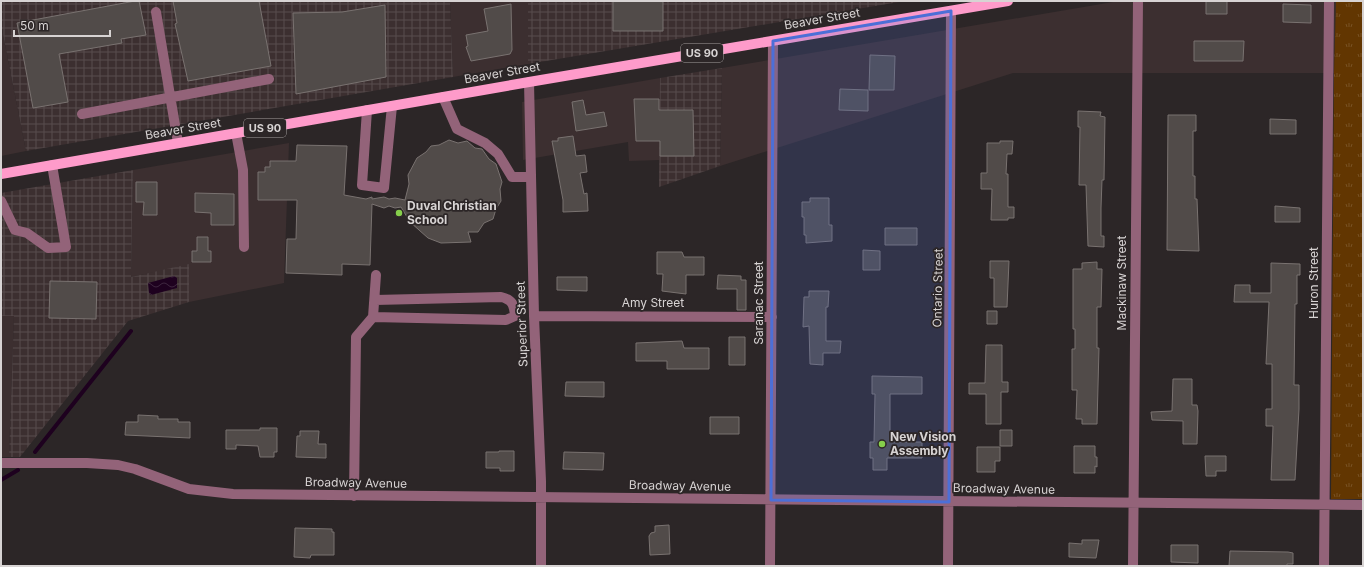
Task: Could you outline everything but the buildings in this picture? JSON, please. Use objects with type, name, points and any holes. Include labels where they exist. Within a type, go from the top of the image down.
[{"type":"main road","name":"Beaver Street","points":[[1,174],[529,82],[1008,1]]},
{"type":"street","name":"Mackinaw Street","points":[[1133,566],[1138,1]]},
{"type":"street","name":"Huron Street","points":[[1324,566],[1329,1]]},
{"type":"street","name":"Ontario Street","points":[[948,566],[951,11]]},
{"type":"street","points":[[156,12],[178,143]]},
{"type":"street","name":"Saranac Street","points":[[770,566],[773,41]]},
{"type":"street","points":[[82,114],[269,80]]},
{"type":"street","name":"Superior Street","points":[[529,82],[534,316],[541,498],[541,566]]},
{"type":"street","points":[[443,97],[457,129],[486,143],[498,154],[512,177],[531,177]]},
{"type":"street","points":[[367,110],[362,185],[384,188],[392,106]]},
{"type":"street","points":[[236,133],[243,170],[244,247]]},
{"type":"street","points":[[1,201],[14,230],[27,233],[48,248],[66,247],[52,165]]},
{"type":"street","points":[[354,496],[356,337],[373,317],[376,274]]},
{"type":"street","points":[[373,317],[506,320],[515,316],[514,305],[509,299],[501,297],[375,300]]},
{"type":"street","name":"Amy Street","points":[[534,316],[772,317]]},
{"type":"street","name":"Broadway Avenue","points":[[1,463],[87,463],[118,465],[136,469],[189,489],[212,493],[541,498],[1363,505]]},
{"type":"highlighted area","points":[[951,11],[949,502],[771,500],[773,41]]},
{"type":"shaded area","points":[[1,1],[450,1],[453,77],[26,151],[1,24]]},
{"type":"shaded area","points":[[450,1],[528,1],[528,64],[453,77]]},
{"type":"shaded area","points":[[528,1],[905,1],[528,64]]},
{"type":"shaded area","points":[[1119,1],[1336,1],[1334,73],[1013,73],[720,166],[722,68]]},
{"type":"shaded area","points":[[1,24],[26,151],[1,156]]},
{"type":"shaded area","points":[[722,68],[720,166],[659,187],[660,78]]},
{"type":"shaded area","points":[[660,78],[660,160],[629,161],[628,142],[523,160],[522,102]]},
{"type":"shaded area","points":[[289,143],[284,283],[189,302],[189,265],[131,277],[133,170]]},
{"type":"shaded area","points":[[133,170],[131,277],[189,264],[189,302],[128,321],[20,457],[9,457],[14,316],[1,316],[1,193]]},
{"type":"shaded area","points":[[1,316],[14,316],[9,457],[1,457]]},
{"type":"green space","points":[[1336,1],[1363,1],[1363,499],[1331,499],[1334,73]]},
{"type":"water","points":[[174,276],[177,278],[177,288],[151,295],[149,293],[148,283]]},
{"type":"waterway","points":[[35,452],[131,331]]},
{"type":"waterway","points":[[1,480],[18,470]]},
{"type":"place","name":"Duval Christian School","points":[[399,213]]},
{"type":"place","name":"New Vision Assembly","points":[[882,444]]}]
